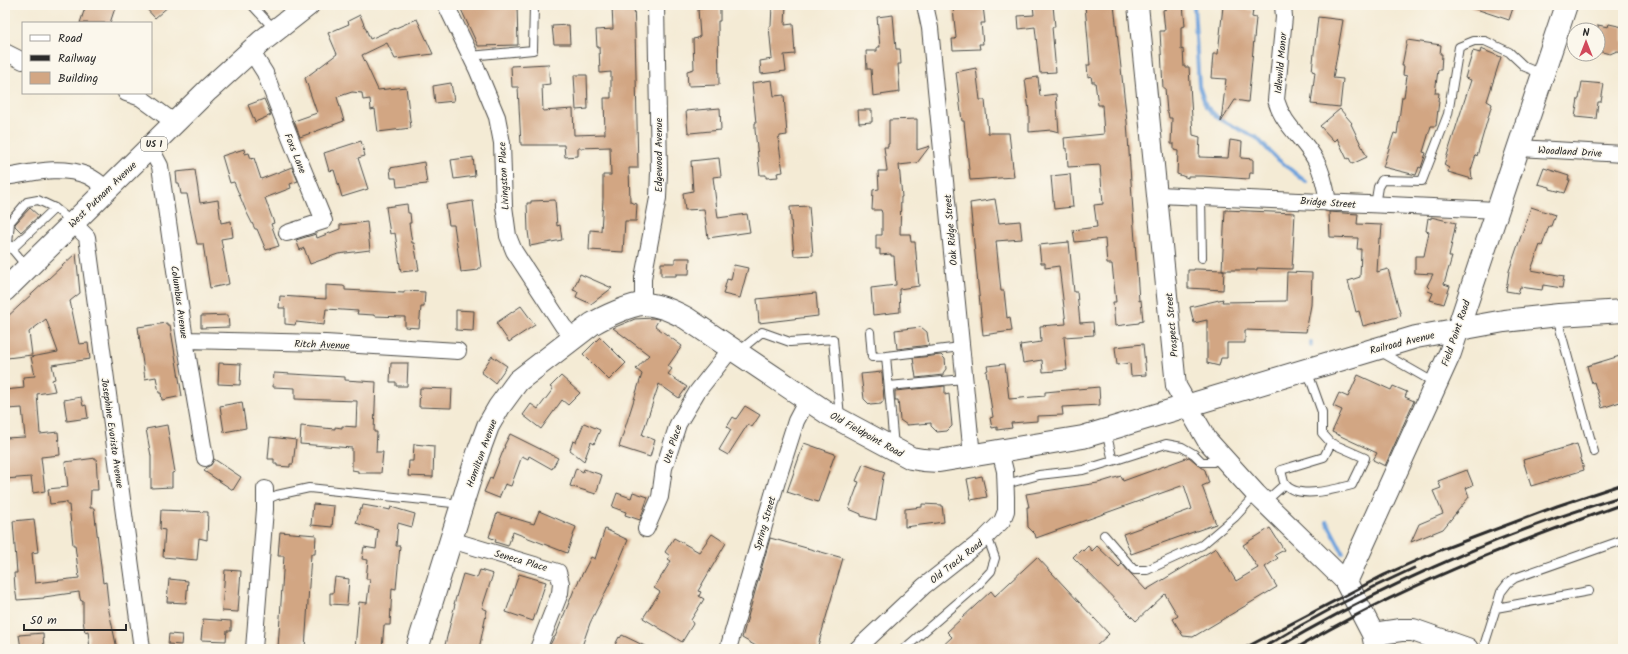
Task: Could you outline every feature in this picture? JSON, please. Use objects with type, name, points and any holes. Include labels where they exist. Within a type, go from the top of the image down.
[{"type":"main road","name":"West Putnam Avenue","points":[[5,290],[208,90],[275,30],[308,5]]},
{"type":"main road","name":"Field Point Road","points":[[1346,582],[1450,353],[1566,5]]},
{"type":"main road","name":"Hamilton Avenue","points":[[417,649],[488,426],[499,407],[518,381],[574,338],[605,316],[643,303]]},
{"type":"main road","name":"Old Fieldpoint Road","points":[[643,303],[667,308],[686,318],[807,400],[911,458],[938,460],[1062,442],[1187,406]]},
{"type":"main road","name":"Railroad Avenue","points":[[1187,406],[1416,337],[1504,321],[1559,315],[1623,311]]},
{"type":"main road","points":[[1346,582],[1374,641],[1401,630],[1413,630],[1467,649]]},
{"type":"street","name":"Livingston Place","points":[[446,5],[497,117],[502,143],[504,206],[508,236],[514,252],[563,326],[574,338]]},
{"type":"street","name":"Edgewood Avenue","points":[[643,303],[643,278],[658,198],[659,171],[656,5]]},
{"type":"street","name":"Oak Ridge Street","points":[[925,5],[930,28],[972,456]]},
{"type":"street","name":"Prospect Street","points":[[1138,5],[1176,386],[1207,440],[1260,498],[1346,582]]},
{"type":"street","name":"Idlewild Manor","points":[[1283,5],[1284,17],[1276,100],[1279,111],[1287,124],[1315,159],[1325,183],[1328,203]]},
{"type":"street","name":"Foxs Lane","points":[[251,51],[266,73],[324,221],[287,233]]},
{"type":"street","points":[[5,52],[22,60]]},
{"type":"street","points":[[129,94],[141,98],[175,123]]},
{"type":"street","name":"Columbus Avenue","points":[[150,147],[160,166],[185,340],[205,458]]},
{"type":"street","name":"Woodland Drive","points":[[1518,148],[1623,154]]},
{"type":"street","points":[[5,176],[52,170],[73,171],[88,176],[108,189]]},
{"type":"street","name":"Bridge Street","points":[[1158,195],[1284,199],[1328,203],[1497,210]]},
{"type":"street","name":"Josephine Evaristo Avenue","points":[[73,223],[87,237],[142,649]]},
{"type":"street","name":"Ritch Avenue","points":[[185,340],[325,343],[458,351]]},
{"type":"street","name":"Ute Place","points":[[646,529],[660,497],[664,468],[678,424],[698,392],[734,351]]},
{"type":"street","name":"Spring Street","points":[[728,649],[796,421],[807,400]]},
{"type":"street","name":"Old Track Road","points":[[864,646],[924,586],[987,536],[1002,521],[1006,511],[1006,484],[1005,471],[1000,451]]},
{"type":"street","points":[[254,649],[265,495]]},
{"type":"street","name":"Seneca Place","points":[[451,540],[558,572],[561,583],[560,593],[538,649]]},
{"type":"lane","points":[[252,5],[275,30]]},
{"type":"lane","points":[[470,56],[533,50],[534,5]]},
{"type":"lane","points":[[1375,205],[1378,187],[1382,180],[1422,181],[1448,114],[1459,46],[1474,41],[1485,41],[1509,52],[1525,67],[1543,74]]},
{"type":"lane","points":[[1201,196],[1202,258]]},
{"type":"lane","points":[[28,267],[8,244],[10,222],[27,202],[38,200],[55,208],[73,223]]},
{"type":"lane","points":[[12,249],[55,208]]},
{"type":"lane","points":[[1559,315],[1560,329],[1594,452]]},
{"type":"lane","points":[[734,351],[762,332],[790,342],[832,339],[840,419]]},
{"type":"lane","points":[[870,332],[872,357],[961,347]]},
{"type":"lane","points":[[1375,349],[1436,383]]},
{"type":"lane","points":[[886,356],[894,449]]},
{"type":"lane","points":[[1307,370],[1322,412],[1322,433],[1330,443],[1365,458],[1352,485],[1318,493],[1297,491],[1285,484],[1281,470],[1324,457],[1330,443]]},
{"type":"lane","points":[[889,386],[964,380]]},
{"type":"lane","points":[[1106,430],[1112,457],[1116,460]]},
{"type":"lane","points":[[1006,484],[1039,475],[1083,470],[1166,444],[1182,447],[1194,454],[1202,462],[1213,462],[1222,456]]},
{"type":"lane","points":[[1104,535],[1134,570],[1147,570],[1202,545],[1260,498],[1285,484]]},
{"type":"lane","points":[[265,495],[277,495],[309,488],[463,504]]},
{"type":"lane","points":[[904,649],[978,585],[991,571],[995,558],[987,536]]},
{"type":"lane","points":[[1483,649],[1502,592],[1508,583],[1515,578],[1623,540]]},
{"type":"lane","points":[[1496,608],[1589,591]]},
{"type":"building","points":[[86,5],[116,5],[110,22],[80,22]]},
{"type":"building","points":[[143,5],[170,5],[155,18]]},
{"type":"building","points":[[459,5],[517,5],[518,45],[478,46]]},
{"type":"building","points":[[612,5],[634,5],[638,168],[629,168],[630,202],[637,204],[636,221],[625,221],[623,252],[589,250],[590,230],[601,231],[603,175],[611,175],[610,147],[578,148],[578,156],[565,157],[564,145],[521,145],[518,87],[512,87],[511,66],[548,64],[550,84],[542,85],[543,111],[573,109],[574,135],[605,134],[604,98],[611,98],[611,72],[600,73],[599,47],[597,47],[596,30],[613,29]]},
{"type":"building","points":[[772,5],[786,5],[785,25],[793,24],[795,54],[784,55],[786,71],[761,74],[760,61],[772,59],[769,26],[771,26]]},
{"type":"building","points":[[1033,5],[1053,5],[1055,27],[1052,27],[1056,72],[1040,73],[1035,27],[1019,29],[1018,16],[1034,15]]},
{"type":"building","points":[[1085,5],[1114,5],[1127,122],[1139,301],[1141,300],[1143,321],[1139,323],[1115,326],[1113,302],[1116,302],[1112,264],[1107,264],[1105,239],[1075,242],[1073,230],[1097,227],[1094,205],[1103,204],[1100,165],[1068,167],[1067,148],[1065,149],[1064,138],[1104,134],[1102,105],[1098,105],[1095,82],[1092,82],[1091,76],[1088,77],[1087,65],[1090,65]]},
{"type":"building","points":[[1165,5],[1183,5],[1185,26],[1181,27],[1181,50],[1183,49],[1184,67],[1189,67],[1193,135],[1200,137],[1199,157],[1228,158],[1230,140],[1242,142],[1241,158],[1253,159],[1253,173],[1250,173],[1249,179],[1203,176],[1188,176],[1188,178],[1177,174],[1178,151],[1174,150],[1174,144],[1171,144],[1172,118],[1169,118],[1167,112],[1165,88],[1163,88],[1160,31],[1165,31],[1163,10],[1166,9]]},
{"type":"building","points":[[1470,5],[1514,5],[1509,20],[1470,7]]},
{"type":"building","points":[[983,6],[985,23],[981,23],[983,44],[979,44],[980,49],[953,50],[952,39],[956,38],[953,8]]},
{"type":"building","points":[[1223,6],[1253,10],[1252,17],[1256,18],[1248,102],[1235,100],[1221,122],[1226,79],[1211,78],[1213,54],[1218,54]]},
{"type":"building","points":[[720,7],[720,21],[718,21],[719,85],[688,86],[687,71],[694,69],[693,39],[700,36],[698,9]]},
{"type":"building","points":[[360,15],[370,39],[417,19],[433,54],[395,59],[387,43],[362,55],[378,90],[406,87],[411,128],[378,132],[375,109],[371,110],[370,99],[363,100],[362,93],[352,92],[337,97],[344,121],[300,137],[294,121],[317,113],[305,78],[337,54],[328,33],[349,24],[348,21]]},
{"type":"building","points":[[893,15],[896,49],[900,49],[901,64],[898,64],[900,92],[873,96],[871,69],[867,69],[866,51],[877,51],[877,47],[880,47],[877,17]]},
{"type":"building","points":[[1318,17],[1343,20],[1333,78],[1343,79],[1340,107],[1311,104],[1315,72],[1312,71]]},
{"type":"building","points":[[1609,24],[1623,27],[1623,52],[1617,51],[1610,54],[1606,53],[1606,27],[1608,27]]},
{"type":"building","points":[[569,25],[570,44],[554,44],[552,26]]},
{"type":"building","points":[[1407,40],[1441,45],[1440,54],[1442,54],[1441,70],[1438,70],[1435,93],[1439,93],[1436,126],[1431,126],[1423,152],[1426,153],[1421,168],[1419,167],[1416,175],[1383,167],[1394,133],[1397,134],[1402,97],[1404,97],[1407,76],[1403,75],[1404,66],[1402,66]]},
{"type":"building","points":[[1481,49],[1501,57],[1487,101],[1492,104],[1477,156],[1476,155],[1471,170],[1472,179],[1448,172],[1449,168],[1444,165],[1471,80],[1465,78],[1473,51],[1480,53]]},
{"type":"building","points":[[976,68],[980,100],[985,100],[988,133],[1009,133],[1014,177],[970,180],[964,121],[962,121],[956,72]]},
{"type":"building","points":[[574,75],[587,75],[588,109],[576,110]]},
{"type":"building","points":[[1038,77],[1040,96],[1056,94],[1059,132],[1051,130],[1029,132],[1029,111],[1025,79]]},
{"type":"building","points":[[772,80],[774,96],[784,95],[787,135],[780,136],[778,138],[783,172],[777,173],[778,177],[766,178],[766,175],[760,175],[752,83]]},
{"type":"building","points":[[1582,82],[1604,84],[1601,102],[1598,102],[1596,119],[1575,117]]},
{"type":"building","points":[[451,83],[454,101],[435,103],[433,86]]},
{"type":"building","points":[[264,99],[271,115],[255,122],[248,105]]},
{"type":"building","points":[[720,108],[721,130],[688,132],[686,111]]},
{"type":"building","points":[[1340,109],[1352,123],[1351,124],[1367,157],[1352,164],[1349,158],[1347,159],[1337,138],[1334,141],[1320,126]]},
{"type":"building","points":[[858,110],[872,110],[872,122],[859,123]]},
{"type":"building","points":[[917,119],[917,150],[930,146],[917,163],[899,165],[902,197],[900,234],[910,234],[911,242],[915,242],[919,286],[899,289],[900,312],[873,315],[871,288],[896,285],[894,256],[891,256],[891,254],[880,255],[880,249],[876,249],[876,235],[882,235],[882,213],[881,210],[872,210],[873,190],[879,189],[878,171],[887,171],[884,147],[888,147],[889,144],[889,120]]},
{"type":"building","points":[[361,141],[365,156],[358,158],[368,189],[342,197],[334,170],[329,171],[324,153]]},
{"type":"building","points":[[244,149],[245,154],[249,153],[251,159],[254,158],[261,179],[292,167],[298,181],[290,184],[291,188],[265,198],[274,223],[271,224],[279,246],[266,250],[257,229],[255,229],[246,211],[234,182],[230,183],[222,156]]},
{"type":"building","points":[[473,157],[475,176],[454,179],[451,160]]},
{"type":"building","points":[[719,158],[721,176],[713,177],[718,218],[747,214],[750,232],[708,238],[704,209],[685,210],[683,193],[693,191],[691,161]]},
{"type":"building","points":[[424,162],[427,184],[397,187],[396,178],[391,178],[390,168]]},
{"type":"building","points":[[1544,168],[1569,176],[1568,180],[1570,180],[1565,193],[1538,184]]},
{"type":"building","points":[[195,170],[200,203],[218,200],[221,223],[231,221],[233,237],[221,239],[229,284],[210,288],[203,244],[197,244],[187,194],[181,194],[179,183],[177,183],[176,172]]},
{"type":"building","points":[[1070,174],[1073,207],[1054,209],[1051,176]]},
{"type":"building","points":[[995,199],[999,223],[1020,221],[1022,239],[996,241],[1001,291],[1004,291],[1007,318],[1010,317],[1012,331],[983,335],[970,203]]},
{"type":"building","points":[[555,200],[557,226],[560,225],[562,240],[530,246],[527,203],[531,203],[531,201]]},
{"type":"building","points":[[473,201],[481,268],[478,268],[478,270],[461,272],[454,225],[449,225],[446,205]]},
{"type":"building","points":[[407,204],[408,213],[410,213],[411,223],[409,223],[412,243],[414,243],[419,270],[401,272],[395,233],[390,234],[386,207]]},
{"type":"building","points":[[809,206],[813,255],[794,256],[790,207]]},
{"type":"building","points":[[1531,207],[1555,215],[1551,226],[1549,226],[1542,246],[1540,245],[1531,270],[1564,276],[1562,288],[1543,285],[1542,290],[1520,287],[1518,293],[1506,291],[1509,271]]},
{"type":"building","points":[[30,208],[39,216],[21,232],[15,224]]},
{"type":"building","points":[[1225,210],[1295,213],[1292,269],[1257,268],[1257,270],[1222,270]]},
{"type":"building","points":[[1329,212],[1358,214],[1357,224],[1382,225],[1381,238],[1379,238],[1377,272],[1388,269],[1401,316],[1363,326],[1359,311],[1356,312],[1348,281],[1360,277],[1361,249],[1357,249],[1358,238],[1330,237]]},
{"type":"building","points":[[1431,217],[1456,223],[1449,257],[1452,257],[1444,284],[1450,286],[1444,304],[1430,300],[1433,293],[1428,291],[1429,288],[1427,286],[1433,274],[1415,273],[1415,256],[1424,256],[1429,232],[1426,231],[1428,218],[1431,219]]},
{"type":"building","points":[[367,222],[370,250],[338,254],[310,264],[304,248],[300,250],[296,240],[316,234],[317,238],[340,229],[340,225]]},
{"type":"building","points":[[1069,242],[1074,292],[1077,292],[1080,323],[1093,322],[1094,335],[1064,337],[1067,370],[1043,372],[1042,360],[1023,363],[1020,345],[1041,342],[1040,326],[1066,324],[1059,266],[1045,268],[1045,263],[1041,263],[1039,245]]},
{"type":"building","points":[[76,253],[80,293],[70,301],[79,344],[88,343],[90,359],[52,365],[55,379],[52,380],[55,391],[37,394],[40,434],[58,432],[60,455],[41,457],[45,491],[33,493],[31,477],[5,479],[5,438],[25,437],[22,408],[7,409],[7,407],[5,407],[5,390],[24,388],[23,377],[35,376],[31,357],[58,352],[46,319],[29,332],[32,355],[7,358],[5,356],[5,319]]},
{"type":"building","points":[[675,258],[690,258],[689,274],[661,276],[661,263],[675,263]]},
{"type":"building","points":[[734,265],[748,268],[740,298],[723,294],[727,279],[731,280]]},
{"type":"building","points":[[1188,270],[1224,270],[1223,290],[1188,288]]},
{"type":"building","points":[[1287,272],[1312,273],[1311,305],[1306,332],[1245,330],[1245,343],[1227,343],[1227,358],[1221,358],[1219,366],[1207,363],[1207,320],[1194,323],[1190,307],[1223,299],[1222,302],[1286,301]]},
{"type":"building","points":[[580,274],[612,288],[591,304],[576,297],[578,292],[573,290]]},
{"type":"building","points":[[326,285],[343,286],[345,287],[345,290],[404,293],[404,291],[425,292],[424,307],[421,307],[419,328],[405,327],[405,317],[374,316],[357,314],[358,311],[326,309],[324,325],[296,322],[295,325],[285,324],[285,308],[279,308],[280,296],[326,299]]},
{"type":"building","points":[[816,293],[818,316],[759,323],[757,299]]},
{"type":"building","points":[[521,306],[535,325],[509,342],[496,323]]},
{"type":"building","points":[[456,310],[474,311],[473,331],[456,330]]},
{"type":"building","points":[[228,315],[229,327],[201,328],[201,316]]},
{"type":"building","points":[[635,319],[659,319],[655,326],[682,346],[668,366],[672,369],[668,374],[687,387],[679,398],[659,384],[642,435],[655,440],[650,457],[619,447],[642,374],[636,369],[649,355],[613,328]]},
{"type":"building","points":[[167,323],[167,325],[170,325],[182,396],[162,400],[156,377],[145,379],[138,327]]},
{"type":"building","points":[[921,327],[927,332],[929,345],[897,349],[895,330]]},
{"type":"building","points":[[600,337],[626,363],[609,380],[583,354]]},
{"type":"building","points":[[1143,344],[1146,375],[1131,376],[1130,363],[1117,365],[1115,347]]},
{"type":"building","points":[[941,355],[945,359],[946,369],[943,375],[916,378],[913,358]]},
{"type":"building","points":[[1623,355],[1623,401],[1602,408],[1594,382],[1592,383],[1587,366]]},
{"type":"building","points":[[492,356],[507,366],[495,383],[481,372]]},
{"type":"building","points":[[219,363],[241,364],[240,385],[218,384]]},
{"type":"building","points":[[391,363],[408,363],[407,386],[396,386],[396,382],[390,382]]},
{"type":"building","points":[[1005,364],[1009,399],[1045,396],[1045,392],[1099,387],[1100,405],[1062,407],[1063,415],[1037,416],[1037,421],[1011,423],[1012,428],[997,430],[997,427],[992,428],[990,418],[993,417],[986,371],[988,370],[987,366]]},
{"type":"building","points":[[882,372],[884,400],[881,404],[870,405],[864,399],[861,374]]},
{"type":"building","points":[[274,373],[345,377],[345,380],[376,382],[374,432],[377,432],[376,452],[383,452],[381,473],[358,473],[358,471],[352,470],[352,448],[300,444],[301,426],[335,429],[335,427],[342,428],[342,426],[356,427],[357,401],[295,399],[295,388],[273,387]]},
{"type":"building","points":[[1358,375],[1391,390],[1393,386],[1407,392],[1405,397],[1414,401],[1385,466],[1373,460],[1377,453],[1332,432],[1342,410],[1333,406],[1339,393],[1348,397]]},
{"type":"building","points":[[561,376],[580,393],[568,405],[562,400],[541,429],[523,415],[531,404],[538,409],[553,389],[550,387]]},
{"type":"building","points":[[945,386],[945,395],[949,394],[952,426],[947,431],[937,432],[931,426],[931,423],[907,425],[900,420],[898,400],[895,400],[895,391]]},
{"type":"building","points":[[420,388],[452,389],[451,408],[419,407]]},
{"type":"building","points":[[81,397],[83,406],[86,405],[88,418],[67,421],[64,400]]},
{"type":"building","points":[[242,402],[246,428],[224,432],[220,406]]},
{"type":"building","points":[[745,406],[760,415],[752,427],[748,424],[728,455],[719,450],[731,430],[727,427],[733,417],[736,419]]},
{"type":"building","points":[[584,423],[600,430],[594,444],[591,442],[584,461],[570,450],[573,441],[576,442]]},
{"type":"building","points":[[167,425],[175,472],[172,473],[172,487],[151,488],[151,456],[146,429]]},
{"type":"building","points":[[510,434],[558,458],[552,469],[529,456],[528,459],[522,456],[511,486],[505,484],[499,498],[484,492],[490,478],[492,479]]},
{"type":"building","points":[[270,437],[296,440],[293,464],[290,464],[290,467],[277,466],[277,464],[274,464],[274,459],[268,459]]},
{"type":"building","points":[[804,443],[835,454],[818,502],[787,492]]},
{"type":"building","points":[[414,444],[434,446],[433,477],[408,476],[409,461],[413,461]]},
{"type":"building","points":[[1577,444],[1584,470],[1531,486],[1523,460]]},
{"type":"building","points":[[1189,457],[1205,470],[1209,483],[1202,486],[1216,524],[1131,554],[1123,534],[1192,509],[1184,485],[1036,538],[1035,534],[1028,527],[1027,507],[1029,507],[1026,494],[1098,483],[1121,476],[1123,481]]},
{"type":"building","points":[[96,458],[98,490],[91,490],[90,508],[94,508],[103,583],[106,582],[109,611],[117,649],[90,649],[88,631],[85,632],[83,621],[83,600],[81,601],[79,592],[44,598],[17,600],[15,588],[14,573],[17,573],[13,521],[34,519],[38,552],[32,553],[35,583],[79,578],[75,545],[73,545],[69,505],[67,505],[67,502],[50,504],[48,489],[68,487],[65,462]]},
{"type":"building","points":[[214,459],[241,477],[233,490],[204,471],[211,465]]},
{"type":"building","points":[[863,464],[885,472],[876,520],[861,516],[861,514],[849,509],[859,482],[856,481]]},
{"type":"building","points":[[576,468],[583,472],[584,469],[602,475],[596,494],[570,486]]},
{"type":"building","points":[[1467,470],[1473,485],[1466,488],[1469,497],[1443,529],[1411,542],[1419,524],[1443,514],[1433,491],[1441,488],[1438,481]]},
{"type":"building","points":[[982,476],[987,497],[971,500],[967,479]]},
{"type":"building","points":[[633,492],[648,497],[640,520],[625,515],[626,512],[612,507],[617,493],[631,498]]},
{"type":"building","points":[[313,504],[334,506],[332,527],[311,525]]},
{"type":"building","points":[[922,504],[942,505],[944,522],[905,527],[905,509],[922,507]]},
{"type":"building","points":[[363,505],[390,510],[391,507],[415,514],[412,527],[398,523],[396,546],[400,546],[396,589],[392,588],[390,625],[384,625],[382,649],[355,649],[359,602],[367,603],[370,579],[366,579],[368,560],[362,559],[364,547],[376,549],[378,530],[356,523],[360,509],[362,509]]},
{"type":"building","points":[[161,510],[208,512],[207,540],[199,538],[197,560],[163,557],[165,530],[160,529]]},
{"type":"building","points":[[539,511],[576,527],[567,553],[513,532],[508,546],[495,542],[496,540],[489,537],[497,513],[534,524]]},
{"type":"building","points":[[1270,528],[1284,550],[1275,555],[1278,558],[1265,567],[1277,587],[1193,637],[1183,636],[1173,619],[1178,616],[1165,594],[1136,621],[1073,557],[1081,549],[1083,551],[1088,546],[1092,551],[1097,546],[1119,567],[1122,564],[1146,590],[1216,548],[1236,581],[1258,568],[1243,545]]},
{"type":"building","points":[[605,529],[628,540],[618,564],[619,565],[590,623],[581,649],[548,649],[555,637],[574,590],[591,557],[595,559]]},
{"type":"building","points":[[280,532],[316,535],[315,554],[311,554],[305,649],[278,648],[284,556],[278,556]]},
{"type":"building","points":[[712,534],[726,543],[698,591],[701,592],[699,596],[704,599],[691,620],[693,624],[682,642],[643,618],[660,592],[654,588],[671,561],[668,559],[670,556],[665,552],[674,538],[699,552]]},
{"type":"building","points":[[770,538],[843,558],[817,649],[761,649],[742,638]]},
{"type":"building","points":[[1037,557],[1109,634],[1093,649],[939,649],[952,637],[947,632],[991,591],[995,596]]},
{"type":"building","points":[[225,570],[241,571],[238,612],[222,611]]},
{"type":"building","points":[[480,570],[493,574],[482,608],[487,610],[479,649],[444,649],[454,604],[463,574],[477,578]]},
{"type":"building","points":[[519,574],[546,582],[533,621],[506,612]]},
{"type":"building","points":[[335,577],[349,579],[347,605],[330,604],[330,593],[333,593]]},
{"type":"building","points":[[169,579],[188,581],[186,603],[167,602]]},
{"type":"building","points":[[203,619],[231,621],[231,631],[227,631],[226,641],[201,640]]},
{"type":"building","points":[[43,633],[44,649],[21,649],[19,635]]},
{"type":"building","points":[[169,634],[182,635],[181,645],[168,644]]},
{"type":"building","points":[[622,635],[651,649],[613,649],[619,637],[620,638]]},
{"type":"waterway","points":[[1194,5],[1199,86],[1206,106],[1219,119],[1257,138],[1275,157],[1306,182]]},
{"type":"waterway","points":[[1327,522],[1343,553]]},
{"type":"waterway","points":[[1397,647],[1404,649]]},
{"type":"railway","points":[[1243,649],[1384,575],[1438,551],[1557,506],[1623,484]]},
{"type":"railway","points":[[1275,649],[1358,603],[1444,562],[1533,527],[1623,496]]},
{"type":"railway","points":[[1295,649],[1374,606],[1414,587],[1497,551],[1623,504]]},
{"type":"railway","points":[[1261,649],[1336,606],[1414,568]]}]
